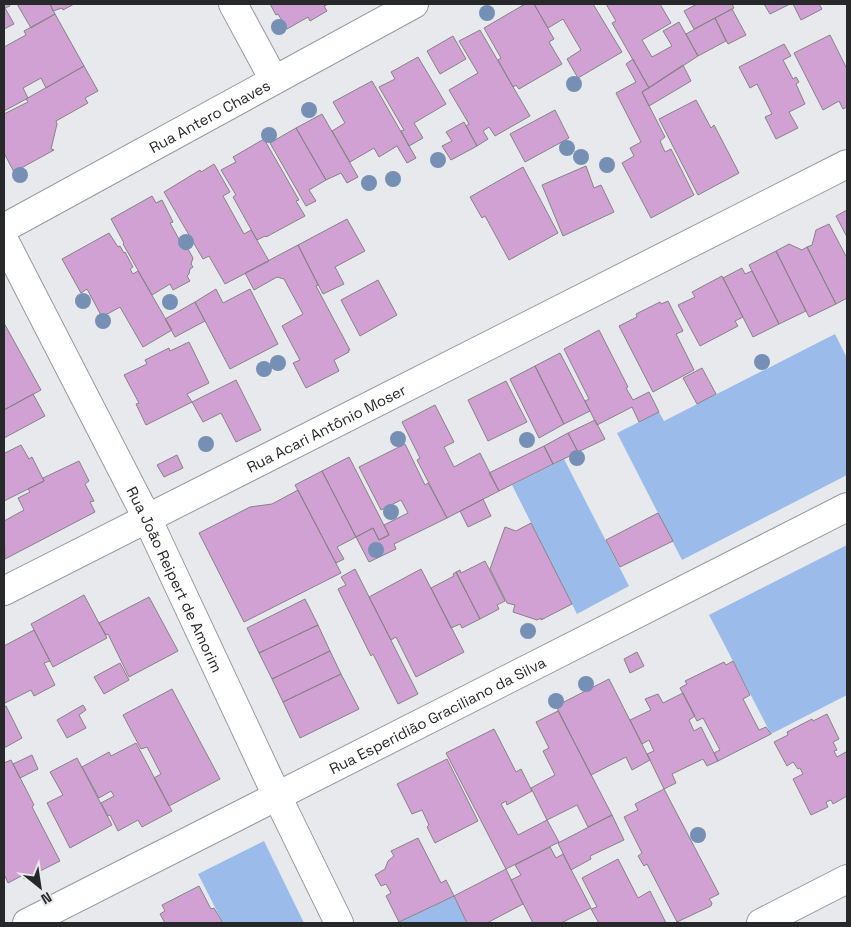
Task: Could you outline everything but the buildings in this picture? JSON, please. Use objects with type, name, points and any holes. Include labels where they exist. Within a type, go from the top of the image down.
[{"type":"street","points":[[233,4],[274,80]]},
{"type":"street","name":"Rua Antero Chaves","points":[[4,228],[414,4]]},
{"type":"street","name":"Rua Acari Antônio Moser","points":[[4,591],[847,164]]},
{"type":"street","name":"Rua João Reipert de Amorim","points":[[4,240],[147,518],[277,796],[339,923]]},
{"type":"street","name":"Rua Esperidião Graciliano da Silva","points":[[27,923],[847,507]]},
{"type":"street","points":[[760,923],[847,879]]},
{"type":"shaded area","points":[[835,334],[847,358],[847,475],[682,560],[617,433],[659,412],[664,421]]},
{"type":"shaded area","points":[[564,459],[629,586],[577,614],[512,485]]},
{"type":"shaded area","points":[[847,545],[847,695],[771,734],[709,615]]},
{"type":"shaded area","points":[[264,841],[304,923],[223,923],[198,874]]},
{"type":"shaded area","points":[[454,896],[467,923],[397,923]]}]
